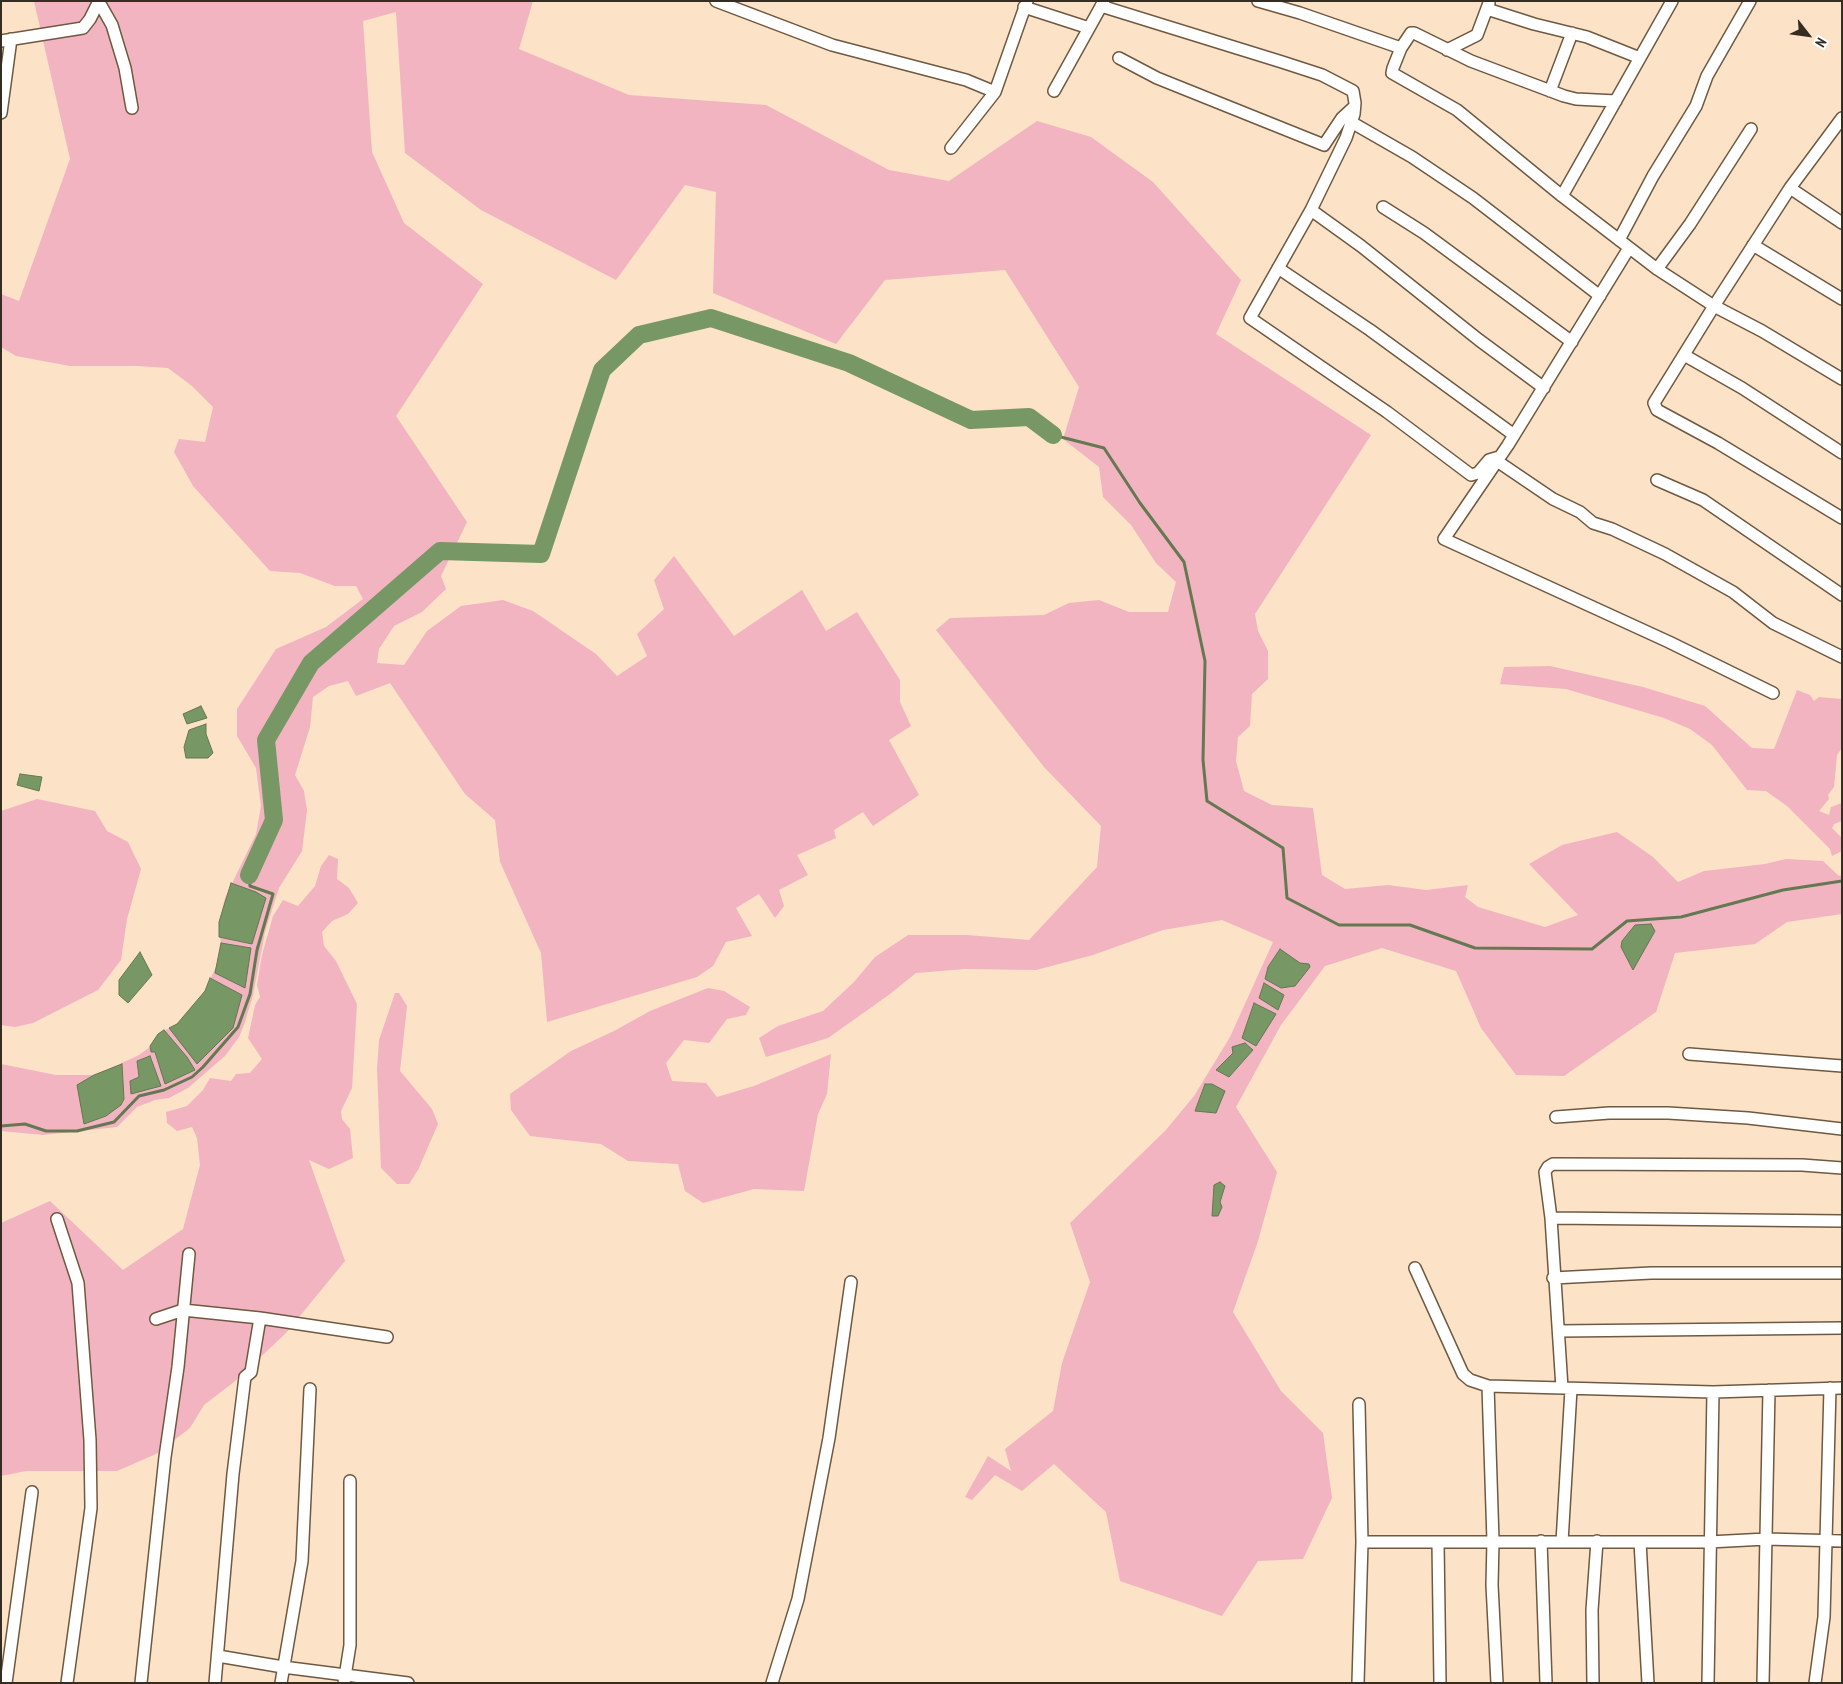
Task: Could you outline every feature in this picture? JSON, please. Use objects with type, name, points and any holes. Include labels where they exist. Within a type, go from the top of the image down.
[{"type":"street","points":[[716,1],[832,45],[966,80],[995,92]]},
{"type":"street","points":[[1258,1],[1300,13],[1401,48]]},
{"type":"street","points":[[1562,196],[1672,1]]},
{"type":"street","points":[[1619,240],[1653,176],[1696,106],[1707,76],[1750,1]]},
{"type":"street","points":[[1,112],[6,40],[83,28],[99,2],[112,25],[125,68],[132,108]]},
{"type":"street","points":[[951,148],[995,92],[1025,4],[1089,28]]},
{"type":"street","points":[[1054,91],[1102,4],[1322,75],[1351,90],[1355,96],[1352,122],[1311,210],[1250,319],[1387,412],[1471,475],[1478,473],[1489,460],[1498,459],[1553,499],[1580,512],[1593,523],[1612,529],[1673,558],[1733,592],[1773,623],[1842,657]]},
{"type":"street","points":[[1447,50],[1477,35],[1488,5],[1614,47],[1640,58]]},
{"type":"street","points":[[1616,101],[1576,100],[1447,50],[1414,33],[1411,33],[1401,48],[1392,73],[1457,110],[1562,196],[1657,269],[1714,306],[1762,331],[1842,379]]},
{"type":"street","points":[[1550,91],[1572,33]]},
{"type":"street","points":[[1118,58],[1157,78],[1324,145],[1342,118],[1354,107]]},
{"type":"street","points":[[1842,118],[1790,188],[1654,403],[1657,410],[1718,443],[1842,518]]},
{"type":"street","points":[[1352,122],[1412,157],[1473,198],[1600,296]]},
{"type":"street","points":[[1657,269],[1690,224],[1751,129]]},
{"type":"street","points":[[1832,133],[1842,140]]},
{"type":"street","points":[[1790,188],[1842,223]]},
{"type":"street","points":[[1383,208],[1424,233],[1572,342]]},
{"type":"street","points":[[1311,210],[1361,246],[1479,340],[1544,388]]},
{"type":"street","points":[[1753,245],[1842,299]]},
{"type":"street","points":[[1629,248],[1544,388],[1444,539],[1669,642],[1773,693]]},
{"type":"street","points":[[1278,268],[1370,330],[1514,435]]},
{"type":"street","points":[[1684,355],[1742,388],[1842,453]]},
{"type":"street","points":[[1657,480],[1703,500],[1842,595]]},
{"type":"street","points":[[1689,1054],[1842,1066]]},
{"type":"street","points":[[1556,1117],[1609,1113],[1668,1113],[1748,1118],[1842,1129]]},
{"type":"street","points":[[1562,1542],[1566,1389],[1553,1278],[1551,1218],[1545,1172],[1548,1166],[1553,1164],[1802,1165],[1842,1168]]},
{"type":"street","points":[[1551,1218],[1842,1221]]},
{"type":"street","points":[[57,1219],[78,1283],[90,1440],[91,1508],[68,1683]]},
{"type":"street","points":[[141,1683],[189,1254]]},
{"type":"street","points":[[1415,1268],[1463,1374],[1488,1386],[1713,1392],[1842,1388]]},
{"type":"street","points":[[1553,1278],[1651,1273],[1842,1273]]},
{"type":"street","points":[[772,1683],[800,1589],[829,1438],[851,1282]]},
{"type":"street","points":[[156,1319],[183,1310],[260,1318],[387,1337]]},
{"type":"street","points":[[215,1683],[233,1474],[245,1377],[252,1372],[260,1318]]},
{"type":"street","points":[[1559,1330],[1842,1328]]},
{"type":"street","points":[[1488,1386],[1493,1541],[1492,1585],[1497,1683]]},
{"type":"street","points":[[1815,1683],[1824,1617],[1830,1388]]},
{"type":"street","points":[[281,1683],[302,1561],[310,1389]]},
{"type":"street","points":[[1763,1683],[1769,1390]]},
{"type":"street","points":[[1708,1683],[1713,1392]]},
{"type":"street","points":[[1358,1683],[1362,1542],[1359,1404]]},
{"type":"street","points":[[345,1679],[350,1645],[350,1481]]},
{"type":"street","points":[[6,1683],[32,1492]]},
{"type":"street","points":[[1362,1542],[1438,1544],[1493,1541],[1709,1542],[1766,1539],[1842,1541]]},
{"type":"street","points":[[1541,1541],[1546,1683]]},
{"type":"street","points":[[1593,1683],[1592,1610],[1597,1541]]},
{"type":"street","points":[[1640,1542],[1648,1683]]},
{"type":"street","points":[[1438,1544],[1440,1683]]},
{"type":"street","points":[[218,1656],[345,1679],[408,1683]]},
{"type":"shaded area","points":[[34,1],[533,1],[519,49],[629,95],[766,105],[889,170],[949,181],[1037,121],[1091,137],[1153,182],[1241,280],[1216,334],[1371,435],[1255,614],[1258,631],[1268,651],[1268,679],[1252,694],[1250,726],[1238,737],[1236,761],[1244,791],[1272,805],[1313,808],[1322,875],[1345,889],[1388,885],[1426,890],[1468,885],[1465,897],[1478,907],[1545,927],[1578,915],[1529,864],[1562,845],[1617,832],[1653,857],[1678,882],[1704,871],[1765,864],[1786,859],[1823,861],[1839,876],[1842,875],[1842,914],[1787,922],[1755,944],[1675,953],[1656,1012],[1564,1076],[1516,1075],[1481,1028],[1456,971],[1382,948],[1325,966],[1281,1025],[1236,1107],[1277,1172],[1258,1241],[1233,1312],[1281,1391],[1323,1433],[1332,1498],[1303,1559],[1258,1561],[1222,1616],[1120,1581],[1106,1512],[1054,1464],[1022,1491],[995,1475],[972,1500],[965,1497],[988,1456],[1011,1471],[1005,1449],[1053,1411],[1062,1363],[1090,1282],[1070,1223],[1165,1131],[1194,1096],[1230,1037],[1273,942],[1222,920],[1163,930],[1093,955],[1036,970],[965,969],[916,973],[828,1038],[766,1057],[759,1038],[778,1026],[823,1011],[854,982],[875,957],[908,935],[967,935],[1029,940],[1097,867],[1101,826],[1044,767],[936,630],[950,618],[1044,615],[1069,603],[1099,600],[1129,612],[1168,612],[1176,582],[1156,563],[1131,525],[1103,497],[1099,467],[1063,439],[1079,387],[1005,270],[885,280],[836,344],[713,293],[716,192],[685,185],[616,280],[481,210],[405,153],[396,12],[363,21],[372,152],[404,223],[483,284],[396,416],[467,522],[441,576],[446,589],[422,612],[394,626],[379,649],[377,663],[404,665],[427,631],[461,606],[503,600],[533,611],[596,654],[617,676],[647,656],[637,634],[664,609],[654,580],[674,556],[734,636],[802,590],[826,631],[857,612],[900,680],[900,702],[911,726],[889,740],[919,795],[873,826],[863,812],[834,830],[836,838],[797,855],[808,875],[779,890],[784,906],[775,918],[759,894],[736,908],[752,936],[726,942],[713,966],[697,977],[547,1022],[541,953],[500,862],[495,820],[465,794],[390,683],[356,696],[348,681],[329,686],[313,697],[310,727],[295,775],[304,791],[307,810],[302,851],[279,888],[265,932],[253,995],[245,1022],[239,1037],[225,1056],[188,1088],[169,1098],[155,1100],[137,1107],[117,1127],[43,1135],[1,1131],[1,1064],[56,1075],[94,1075],[139,1055],[150,1047],[158,1034],[177,1024],[205,991],[219,960],[221,943],[219,922],[225,898],[256,834],[261,806],[256,768],[237,736],[237,709],[276,649],[326,627],[363,599],[356,586],[335,586],[300,573],[270,571],[193,486],[174,452],[179,439],[205,442],[213,407],[192,386],[168,368],[70,366],[16,356],[1,347],[1,294],[19,301],[70,159]]},
{"type":"shaded area","points":[[1550,666],[1643,687],[1705,706],[1752,748],[1774,749],[1797,690],[1810,695],[1814,701],[1819,697],[1842,699],[1842,748],[1837,755],[1834,787],[1828,795],[1829,799],[1819,811],[1829,815],[1831,807],[1842,803],[1842,821],[1834,824],[1832,828],[1842,838],[1842,851],[1832,856],[1830,849],[1787,806],[1766,791],[1747,790],[1712,745],[1690,729],[1664,718],[1566,689],[1500,684],[1504,667]]},
{"type":"shaded area","points":[[201,706],[207,718],[187,724],[183,714]]},
{"type":"shaded area","points":[[206,724],[206,734],[213,753],[208,758],[186,758],[184,747],[189,730]]},
{"type":"shaded area","points":[[20,774],[42,777],[39,791],[17,785]]},
{"type":"shaded area","points":[[37,799],[95,811],[107,831],[128,842],[141,869],[127,919],[121,960],[98,990],[33,1023],[15,1027],[1,1025],[1,811]]},
{"type":"shaded area","points":[[329,855],[338,859],[337,879],[349,888],[358,903],[348,914],[332,921],[322,932],[324,946],[336,961],[357,1004],[352,1088],[341,1111],[342,1119],[350,1129],[353,1158],[329,1169],[309,1160],[345,1261],[286,1333],[234,1382],[204,1405],[190,1428],[156,1454],[117,1471],[26,1471],[1,1476],[1,1223],[50,1201],[123,1270],[183,1229],[200,1165],[197,1138],[192,1127],[177,1131],[167,1123],[166,1112],[187,1106],[203,1090],[210,1078],[231,1081],[236,1074],[250,1073],[262,1059],[248,1038],[255,1005],[260,997],[257,985],[262,955],[273,916],[283,900],[298,906],[315,886],[321,866]]},
{"type":"shaded area","points":[[231,883],[256,892],[266,898],[252,944],[219,937],[219,922]]},
{"type":"shaded area","points":[[1651,924],[1655,931],[1633,970],[1621,947],[1622,941],[1635,925]]},
{"type":"shaded area","points":[[221,943],[251,948],[245,988],[215,973]]},
{"type":"shaded area","points":[[1280,949],[1300,963],[1309,964],[1310,967],[1295,986],[1281,988],[1265,979],[1268,967]]},
{"type":"shaded area","points":[[140,952],[152,975],[128,1003],[119,995],[119,980]]},
{"type":"shaded area","points":[[210,978],[242,995],[233,1028],[197,1064],[169,1028],[177,1024],[205,991]]},
{"type":"shaded area","points":[[1264,983],[1284,995],[1278,1010],[1259,998]]},
{"type":"shaded area","points":[[708,988],[724,991],[750,1007],[746,1015],[727,1019],[709,1043],[684,1040],[666,1063],[672,1081],[706,1083],[717,1097],[754,1086],[831,1054],[827,1094],[818,1114],[804,1191],[754,1189],[703,1203],[685,1191],[678,1164],[628,1161],[601,1144],[530,1136],[511,1110],[510,1094],[571,1051],[614,1031],[650,1011]]},
{"type":"shaded area","points":[[395,993],[399,993],[407,1006],[400,1071],[432,1109],[438,1124],[418,1170],[409,1184],[397,1184],[381,1168],[377,1069],[379,1040]]},
{"type":"shaded area","points":[[1254,1003],[1276,1014],[1256,1046],[1242,1038]]},
{"type":"shaded area","points":[[164,1030],[187,1057],[195,1070],[165,1084],[155,1052],[151,1052],[150,1046],[158,1034]]},
{"type":"shaded area","points":[[1245,1043],[1253,1050],[1229,1077],[1216,1070],[1233,1053],[1232,1047]]},
{"type":"shaded area","points":[[150,1056],[161,1086],[131,1094],[130,1081],[139,1077],[137,1061]]},
{"type":"shaded area","points":[[122,1064],[124,1099],[121,1105],[106,1116],[84,1124],[77,1085],[94,1075]]},
{"type":"shaded area","points":[[1205,1084],[1212,1084],[1225,1091],[1216,1113],[1195,1111]]},
{"type":"shaded area","points":[[1220,1182],[1225,1186],[1220,1202],[1222,1207],[1218,1216],[1212,1216],[1214,1185]]},
{"type":"waterway","points":[[249,875],[274,820],[266,740],[311,663],[440,551],[541,554],[602,370],[639,335],[711,318],[849,363],[971,420],[1029,417],[1053,435]]},
{"type":"waterway","points":[[1053,435],[1104,448],[1140,503],[1184,562],[1205,661],[1203,760],[1207,801],[1283,848],[1287,898],[1339,925],[1410,925],[1475,948],[1592,949],[1627,921],[1681,917],[1783,890],[1842,881]]},
{"type":"waterway","points":[[1,1126],[25,1124],[46,1131],[77,1131],[114,1122],[139,1096],[164,1090],[192,1077],[203,1067],[238,1027],[250,994],[257,950],[273,894],[250,886],[249,875]]}]
